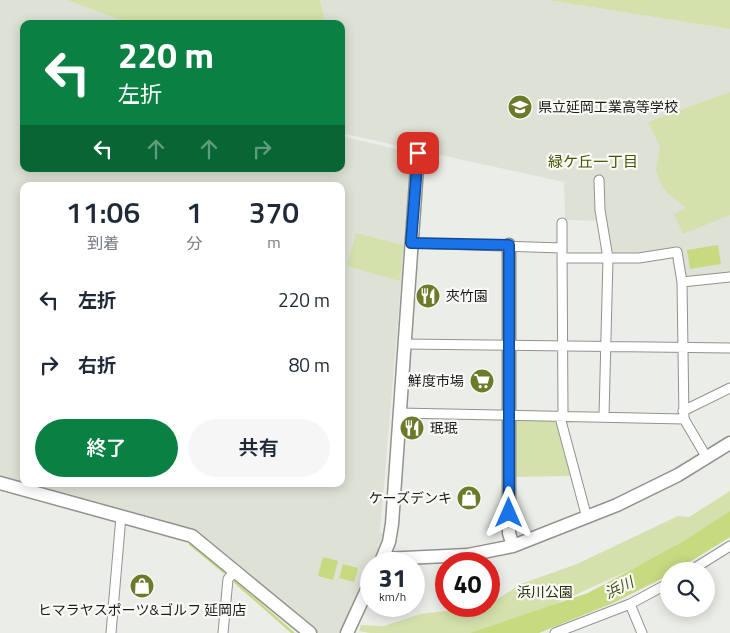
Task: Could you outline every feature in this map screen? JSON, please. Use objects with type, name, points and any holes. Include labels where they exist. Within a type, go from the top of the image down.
[{"type":"street","points":[[384,552],[392,524],[418,153]]},
{"type":"street","points":[[599,180],[600,210],[608,258],[604,416]]},
{"type":"street","points":[[562,223],[562,416],[587,518]]},
{"type":"street","points":[[411,243],[562,248]]},
{"type":"street","points":[[509,245],[509,533],[513,546]]},
{"type":"street","points":[[563,258],[639,258],[677,252],[682,282],[684,415],[707,458]]},
{"type":"street","points":[[682,282],[730,277]]},
{"type":"street","points":[[404,344],[682,349],[730,348]]},
{"type":"street","points":[[400,413],[562,416],[684,415],[730,388]]},
{"type":"street","points":[[425,558],[468,555],[513,546],[587,518],[652,488],[730,443]]},
{"type":"street","points":[[0,483],[192,536],[236,570],[310,633]]},
{"type":"street","points":[[111,633],[121,516]]},
{"type":"street","points":[[704,562],[730,546]]},
{"type":"street","points":[[223,633],[228,579],[236,570]]},
{"type":"street","points":[[555,633],[630,604],[660,588]]},
{"type":"street","points":[[630,604],[642,633]]},
{"type":"street","points":[[347,633],[360,605]]},
{"type":"shaded area","points":[[0,0],[67,0],[120,20],[20,20],[20,172],[345,172],[345,137],[412,153],[380,532],[384,534],[379,552],[360,552],[360,591],[339,633],[314,633],[196,533],[29,487],[345,487],[345,182],[20,182],[20,485],[0,479]]},
{"type":"shaded area","points":[[320,0],[547,0],[730,29],[730,272],[687,277],[679,246],[644,253],[610,254],[605,221],[565,220],[564,182],[345,134],[345,20],[325,20]]},
{"type":"green space","points":[[67,0],[320,0],[325,20],[120,20]]},
{"type":"green space","points":[[547,0],[730,0],[730,29]]},
{"type":"green space","points":[[730,92],[730,215],[683,234],[674,214],[686,208],[667,193],[660,183],[656,169],[660,147],[648,122]]},
{"type":"green space","points":[[356,233],[403,245],[400,281],[347,266]]},
{"type":"green space","points":[[516,418],[555,419],[570,476],[515,477]]},
{"type":"green space","name":"浜川公園","points":[[730,491],[730,511],[697,534],[647,562],[551,606],[471,633],[370,633],[359,631],[361,625],[384,626],[411,617],[425,617],[425,613],[435,612],[435,617],[500,617],[500,597],[521,584],[577,564],[678,516],[689,517]]},
{"type":"water","points":[[718,245],[721,264],[690,269],[687,250]]},
{"type":"water","name":"浜川","points":[[730,511],[730,537],[690,562],[660,562],[660,580],[613,603],[539,633],[470,633],[588,593],[684,541]]},
{"type":"water","points":[[323,557],[338,561],[333,580],[318,576]]},
{"type":"water","points":[[343,564],[358,568],[354,582],[339,578]]},
{"type":"waterway","points":[[190,544],[224,572]]},
{"type":"waterway","points":[[235,582],[293,633]]},
{"type":"place","name":"県立延岡工業高等学校","points":[[520,107]]},
{"type":"place","name":"夾竹園","points":[[428,296]]},
{"type":"place","name":"鮮度市場","points":[[482,381]]},
{"type":"place","name":"珉珉","points":[[412,428]]},
{"type":"place","name":"ケーズデンキ","points":[[469,498]]},
{"type":"place","name":"ヒマラヤスポーツ&ゴルフ 延岡店","points":[[142,586]]},
{"type":"district","name":"緑ケ丘一丁目","points":[[593,162]]},
{"type":"route","points":[[418,153],[411,243],[509,245],[509,513]]}]
